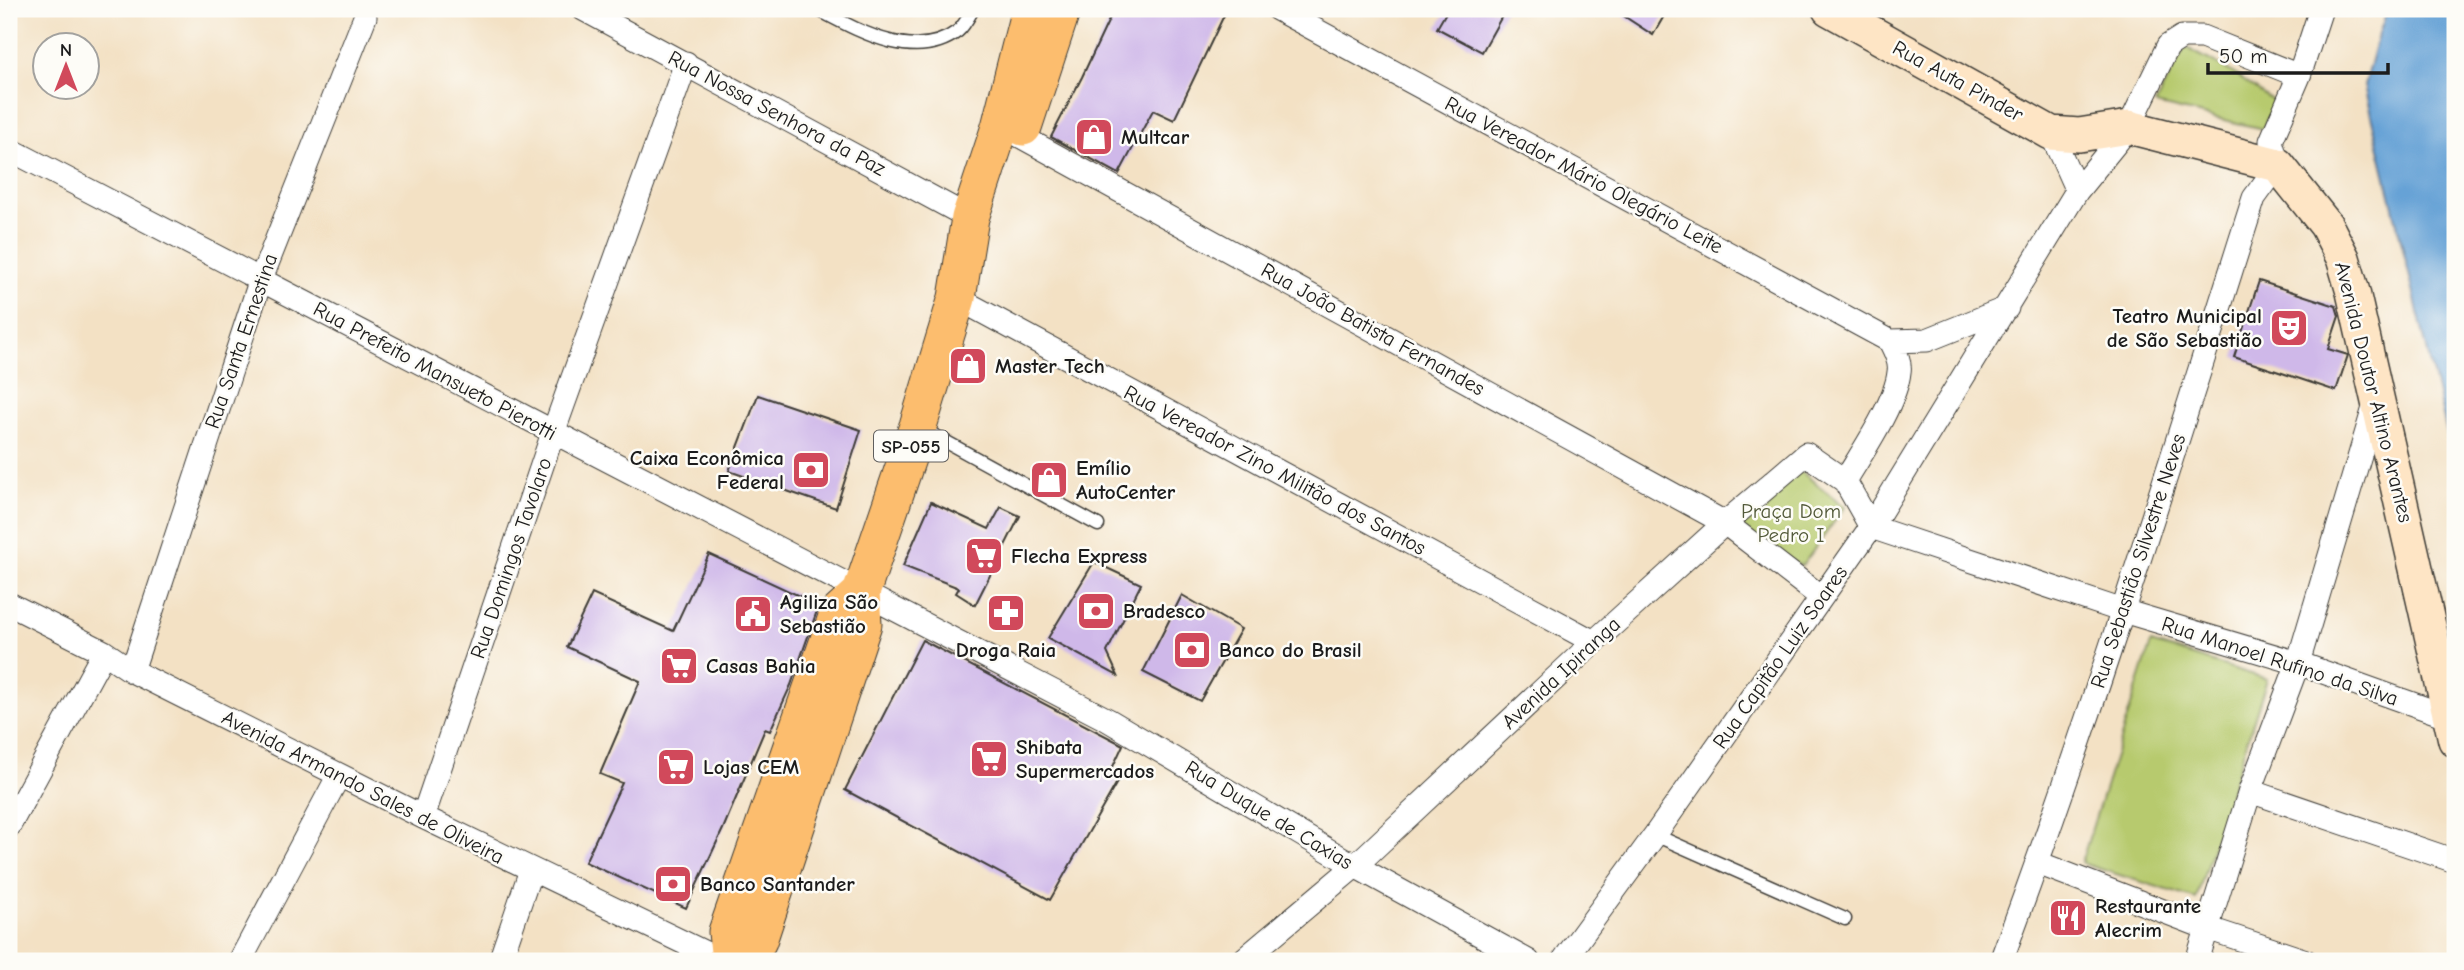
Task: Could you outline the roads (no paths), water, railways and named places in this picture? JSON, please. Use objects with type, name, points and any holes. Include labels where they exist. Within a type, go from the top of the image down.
[{"type":"main road","name":"SP-055","points":[[861,593],[918,426],[957,298],[971,218],[1000,128],[1030,9]]},
{"type":"main road","name":"SP-055","points":[[957,298],[991,229],[1062,9]]},
{"type":"main road","name":"Rua Auta Pinder","points":[[1829,9],[2051,133]]},
{"type":"main road","points":[[2051,133],[2080,135],[2129,127],[2278,165]]},
{"type":"main road","name":"Avenida Doutor Altino Arantes","points":[[2278,165],[2326,225],[2343,258],[2452,728]]},
{"type":"main road","points":[[732,961],[727,932],[838,614],[861,593]]},
{"type":"street","name":"Rua Nossa Senhora da Paz","points":[[583,9],[971,218]]},
{"type":"street","name":"Rua Vereador Mário Olegário Leite","points":[[1277,9],[1890,341]]},
{"type":"street","points":[[2278,165],[2271,141],[2299,76],[2321,9]]},
{"type":"street","name":"Rua Santa Ernestina","points":[[132,671],[261,279],[365,17]]},
{"type":"street","name":"Rua Capitão Luiz Soares","points":[[1563,961],[1655,835],[1871,527],[2077,191],[2129,127],[2168,46],[2182,37],[2202,37],[2299,76]]},
{"type":"street","name":"Rua Domingos Tavolaro","points":[[423,817],[553,433],[686,63]]},
{"type":"street","points":[[2051,133],[2077,191]]},
{"type":"street","name":"Rua João Batista Fernandes","points":[[1020,136],[1725,523],[1821,597]]},
{"type":"street","name":"Rua Prefeito Mansueto Pierotti","points":[[9,149],[861,593]]},
{"type":"street","name":"Rua Sebastião Silvestre Neves","points":[[2001,961],[2038,863],[2123,611],[2253,198],[2278,165]]},
{"type":"street","name":"Rua Vereador Zino Militão dos Santos","points":[[957,298],[1594,642]]},
{"type":"street","points":[[1844,481],[1894,393],[1900,370],[1890,341],[1927,340],[2007,308]]},
{"type":"street","points":[[2197,961],[2250,791],[2298,663],[2377,398]]},
{"type":"street","name":"Avenida Ipiranga","points":[[1242,961],[1355,866],[1594,642],[1725,523],[1806,454],[1844,481],[1871,527]]},
{"type":"street","name":"Rua Manoel Rufino da Silva","points":[[1871,527],[2123,611],[2298,663],[2452,728]]},
{"type":"street","name":"Rua Duque de Caxias","points":[[861,593],[1108,720],[1355,866],[1528,961]]},
{"type":"street","name":"Avenida Armando Sales de Oliveira","points":[[9,604],[104,652],[132,671],[339,775],[722,961]]},
{"type":"street","points":[[9,826],[104,652]]},
{"type":"street","points":[[240,961],[339,775]]},
{"type":"street","points":[[2250,791],[2455,861]]},
{"type":"street","points":[[2038,863],[2207,929],[2306,961]]},
{"type":"street","points":[[500,961],[531,870]]},
{"type":"lane","points":[[817,9],[880,39],[906,44],[934,43],[960,30],[973,9]]},
{"type":"lane","points":[[918,426],[1098,525]]},
{"type":"lane","points":[[1655,835],[1844,919]]},
{"type":"water","points":[[2388,9],[2455,9],[2455,466],[2364,86]]},
{"type":"place","name":"Multcar","points":[[1094,137]]},
{"type":"place","name":"Teatro Municipal de São Sebastião","points":[[2289,328]]},
{"type":"place","name":"Master Tech","points":[[968,366]]},
{"type":"place","name":"Caixa Econômica Federal","points":[[811,470]]},
{"type":"place","name":"Emílio AutoCenter","points":[[1049,480]]},
{"type":"place","name":"Flecha Express","points":[[984,556]]},
{"type":"place","name":"Bradesco","points":[[1096,611]]},
{"type":"place","name":"Droga Raia","points":[[1006,613]]},
{"type":"place","name":"Agiliza São Sebastião","points":[[753,614]]},
{"type":"place","name":"Banco do Brasil","points":[[1192,650]]},
{"type":"place","name":"Casas Bahia","points":[[679,666]]},
{"type":"place","name":"Shibata Supermercados","points":[[989,759]]},
{"type":"place","name":"Lojas CEM","points":[[676,767]]},
{"type":"place","name":"Banco Santander","points":[[673,884]]},
{"type":"place","name":"Restaurante Alecrim","points":[[2068,918]]},
{"type":"park label","name":"Praça Dom Pedro I","points":[[1791,523]]}]
